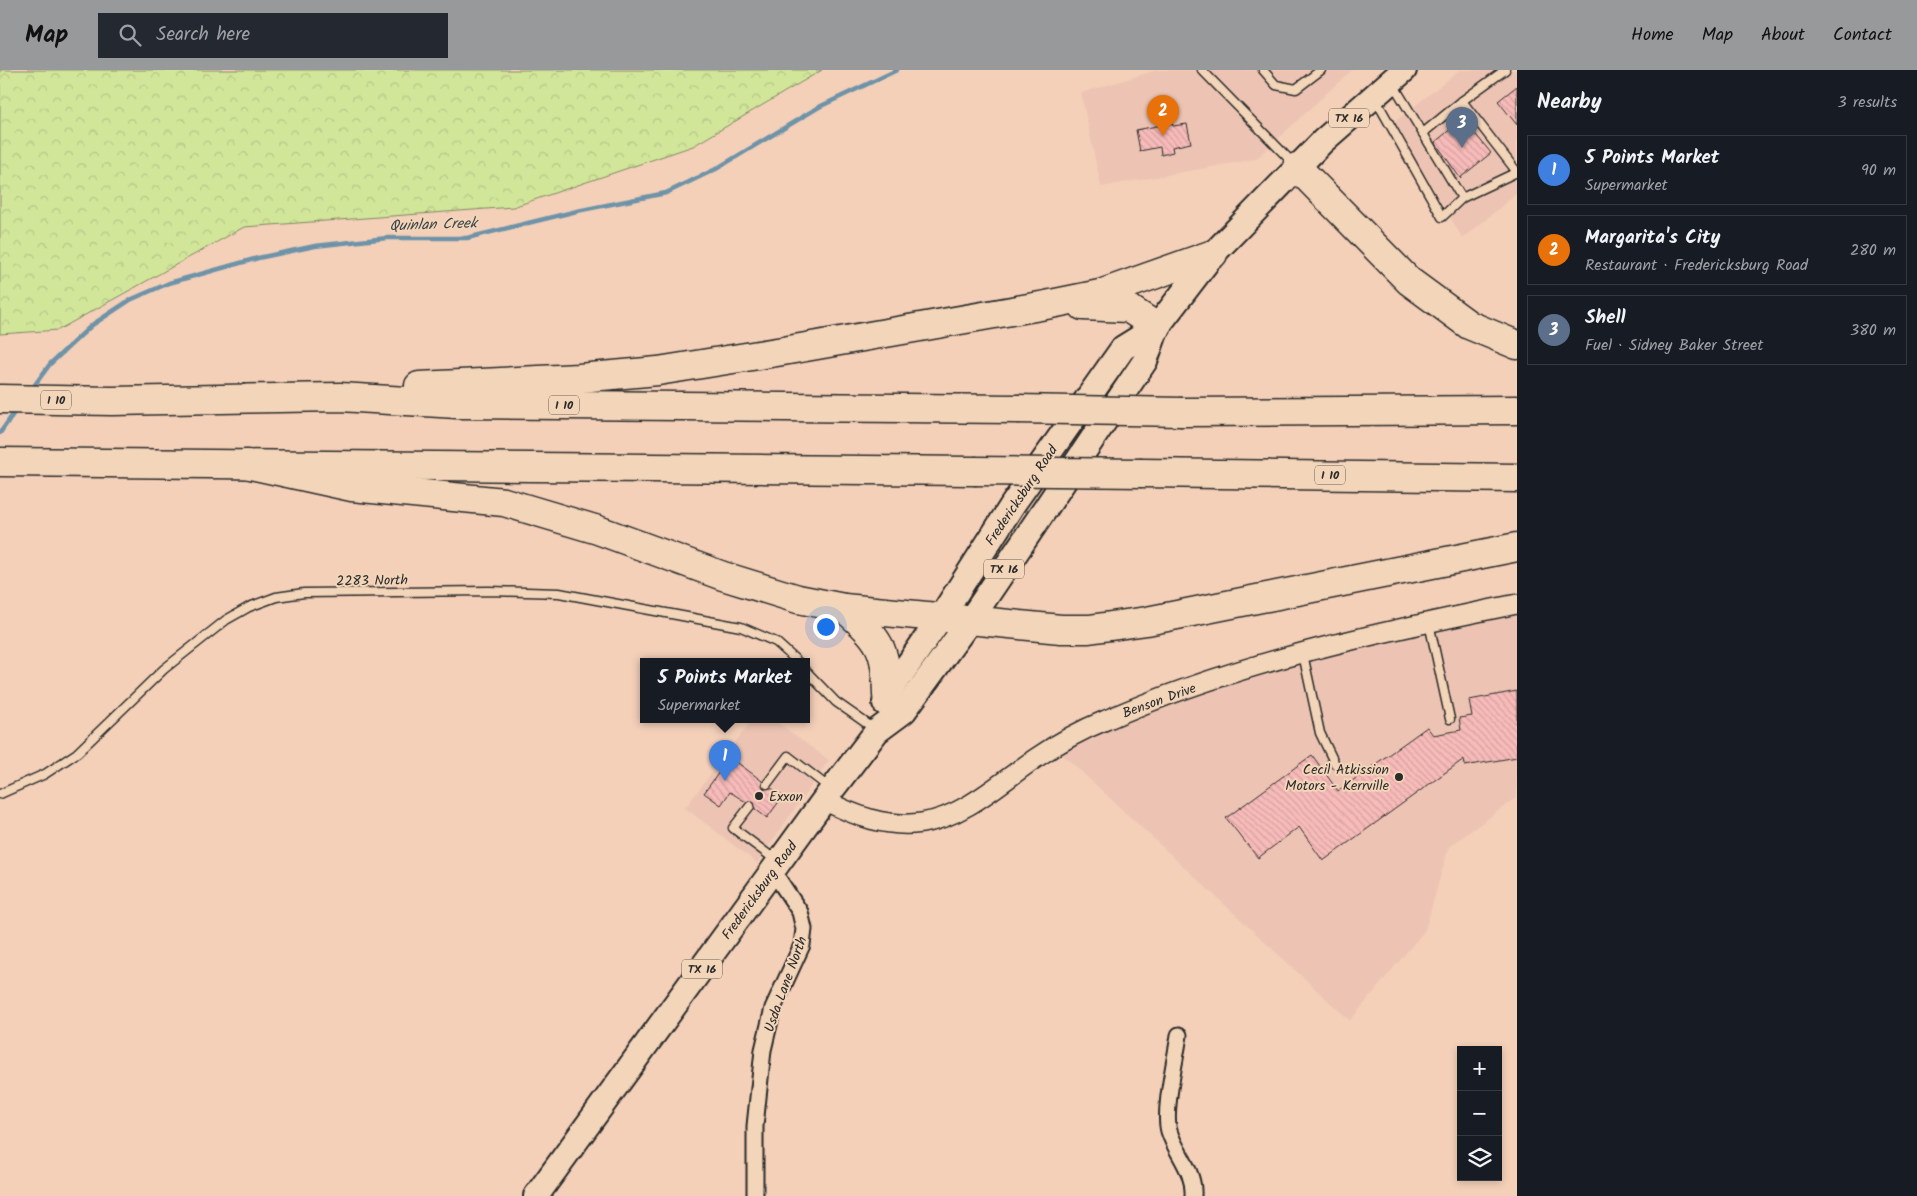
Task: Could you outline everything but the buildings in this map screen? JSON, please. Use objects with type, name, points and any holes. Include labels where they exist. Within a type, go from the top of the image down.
[{"type":"highway","points":[[1297,167],[1409,281],[1469,325],[1517,344]]},
{"type":"highway","points":[[340,397],[411,387],[569,379],[658,371],[1046,305],[1100,294],[1213,254]]},
{"type":"highway","points":[[1046,305],[1128,308],[1157,328]]},
{"type":"highway","name":"I 10","points":[[0,399],[112,401],[340,397],[457,404],[1182,412],[1517,410]]},
{"type":"highway","name":"I 10","points":[[0,462],[1517,478]]},
{"type":"highway","points":[[246,464],[352,487],[504,502],[598,530],[723,576],[798,599],[844,608],[941,617],[969,622],[1061,629],[1113,626],[1517,547]]},
{"type":"highway","points":[[844,608],[878,640],[886,664],[887,695]]},
{"type":"main road","name":"TX 16","points":[[1297,167],[1401,73]]},
{"type":"main road","name":"Fredericksburg Road","points":[[536,1196],[828,795],[877,731],[904,711],[969,622],[1145,362],[1157,328],[1213,254],[1297,167]]},
{"type":"main road","name":"Fredericksburg Road","points":[[877,731],[887,695],[941,617],[1013,504],[1123,348],[1157,328]]},
{"type":"street","name":"Benson Drive","points":[[828,795],[867,819],[892,824],[922,823],[952,813],[1069,737],[1139,705],[1303,652],[1429,622],[1517,604]]},
{"type":"street","name":"Usda Lane North","points":[[755,1196],[756,1117],[762,1050],[774,1008],[802,945],[804,929],[800,912],[776,867]]},
{"type":"street","points":[[1179,1035],[1168,1115],[1169,1130],[1192,1181],[1193,1196]]},
{"type":"lane","points":[[1214,70],[1205,73],[1297,167]]},
{"type":"lane","points":[[1263,70],[1276,85],[1296,90],[1321,70]]},
{"type":"lane","points":[[1423,133],[1462,101],[1505,70]]},
{"type":"lane","points":[[1401,73],[1423,133],[1462,198]]},
{"type":"lane","points":[[1374,96],[1442,217],[1462,198],[1517,172],[1462,101]]},
{"type":"lane","name":"2283 North","points":[[0,794],[45,774],[77,753],[164,669],[203,636],[249,607],[276,597],[323,593],[489,591],[559,594],[741,627],[776,642],[794,658]]},
{"type":"lane","points":[[1429,622],[1450,719]]},
{"type":"lane","points":[[1303,652],[1320,733],[1335,764]]},
{"type":"lane","points":[[810,675],[836,702],[877,731]]},
{"type":"lane","points":[[767,784],[788,756],[828,795]]},
{"type":"lane","points":[[750,806],[733,828],[776,867]]},
{"type":"shaded area","points":[[1157,70],[1352,70],[1256,159],[1101,187],[1081,93]]},
{"type":"shaded area","points":[[1460,70],[1517,70],[1517,193],[1463,239],[1393,123]]},
{"type":"shaded area","points":[[1517,611],[1517,797],[1449,847],[1425,930],[1350,1021],[1061,753],[1109,726],[1269,669]]},
{"type":"shaded area","points":[[750,723],[778,723],[829,760],[757,863],[685,808]]},
{"type":"green space","points":[[0,70],[822,70],[693,146],[513,207],[244,227],[58,330],[0,334]]},
{"type":"waterway","name":"Quinlan Creek","points":[[31,390],[50,364],[92,325],[130,300],[169,283],[258,258],[315,246],[387,238],[467,238],[577,211],[666,193],[716,169],[819,107],[897,70]]},
{"type":"waterway","name":"Quinlan Creek","points":[[0,433],[16,410]]},
{"type":"place","name":"Margarita's City","points":[[1163,136]]},
{"type":"place","name":"Shell","points":[[1462,148]]},
{"type":"place","name":"Cecil Atkission Motors - Kerrville","points":[[1399,777]]},
{"type":"place","name":"5 Points Market","points":[[725,781]]},
{"type":"place","name":"Exxon","points":[[759,796]]}]
